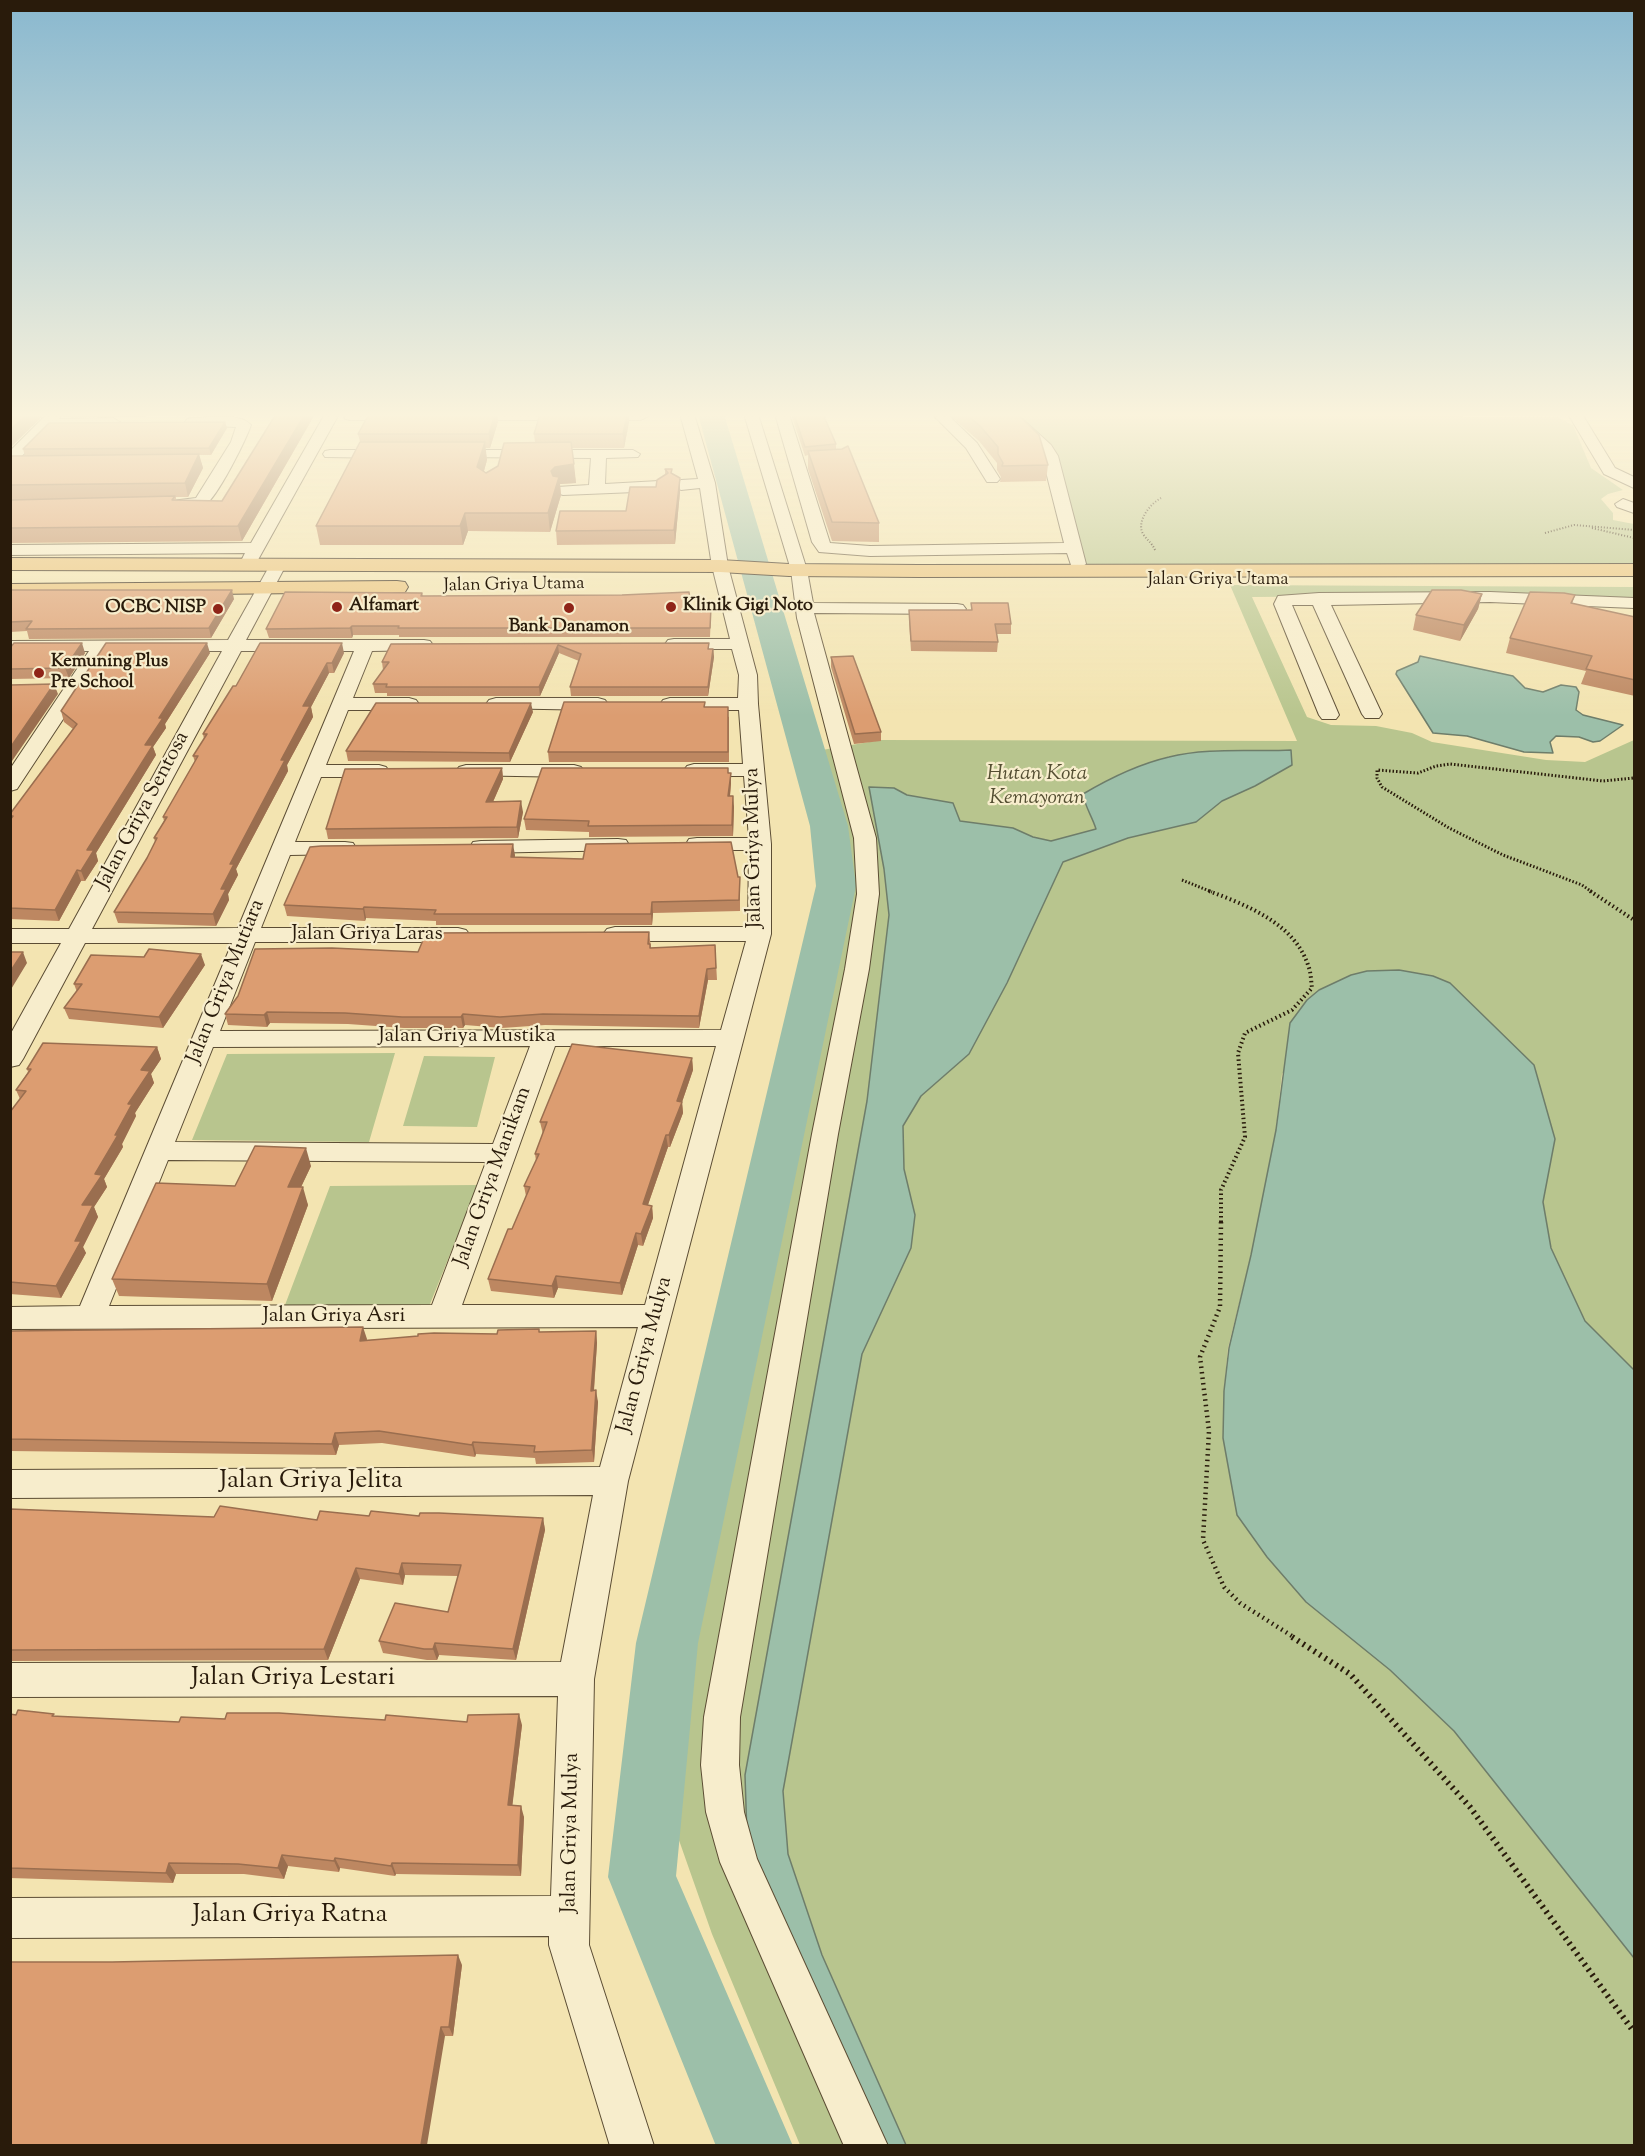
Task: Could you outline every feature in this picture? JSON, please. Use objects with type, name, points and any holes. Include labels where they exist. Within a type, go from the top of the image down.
[{"type":"main road","name":"Jalan Griya Utama","points":[[10,564],[266,559],[728,575],[1292,590],[1635,580]]},
{"type":"main road","name":"Jalan Griya Utama","points":[[796,576],[923,563],[1080,570],[1635,570]]},
{"type":"main road","name":"Jalan Griya Utama","points":[[520,586],[728,575]]},
{"type":"main road","name":"Jalan Griya Utama","points":[[10,590],[413,587]]},
{"type":"street","points":[[10,550],[266,559],[286,515]]},
{"type":"street","name":"Jalan Griya Mulya","points":[[632,2145],[569,1945],[576,1679],[612,1481],[759,934],[760,844],[748,704],[748,675],[714,515]]},
{"type":"street","points":[[781,515],[806,608],[806,618],[829,710],[865,838],[868,894],[857,969],[823,1145],[722,1717],[720,1765],[725,1812],[739,1862],[866,2145]]},
{"type":"street","points":[[814,515],[820,542],[825,548],[923,563],[1074,548]]},
{"type":"street","points":[[1066,515],[1080,570]]},
{"type":"street","name":"Jalan Griya Sentosa","points":[[10,1059],[266,588],[266,559]]},
{"type":"street","points":[[1329,715],[1283,604],[1292,590],[1319,598],[1490,597],[1635,603]]},
{"type":"street","points":[[1319,598],[1372,714]]},
{"type":"street","points":[[806,608],[957,609]]},
{"type":"street","points":[[658,644],[740,644]]},
{"type":"street","name":"Jalan Griya Mutiara","points":[[90,1318],[365,645]]},
{"type":"street","points":[[10,646],[447,645]]},
{"type":"street","points":[[10,785],[102,646]]},
{"type":"street","points":[[54,686],[75,686]]},
{"type":"street","points":[[341,704],[425,704]]},
{"type":"street","points":[[472,704],[616,704]]},
{"type":"street","points":[[652,704],[748,704]]},
{"type":"street","points":[[671,770],[755,770]]},
{"type":"street","points":[[313,771],[397,771]]},
{"type":"street","points":[[444,771],[588,771]]},
{"type":"street","points":[[676,845],[760,844]]},
{"type":"street","points":[[461,847],[640,845]]},
{"type":"street","points":[[282,849],[365,848]]},
{"type":"street","name":"Jalan Griya Laras","points":[[10,936],[485,934]]},
{"type":"street","points":[[592,934],[759,934]]},
{"type":"street","name":"Jalan Griya Manikam","points":[[443,1316],[546,1037]]},
{"type":"street","name":"Jalan Griya Mustika","points":[[204,1039],[731,1038]]},
{"type":"street","points":[[158,1151],[503,1153]]},
{"type":"street","name":"Jalan Griya Asri","points":[[10,1318],[657,1316]]},
{"type":"street","name":"Jalan Griya Jelita","points":[[10,1484],[612,1481]]},
{"type":"street","name":"Jalan Griya Lestari","points":[[10,1680],[576,1679]]},
{"type":"street","name":"Jalan Griya Ratna","points":[[10,1918],[570,1916]]},
{"type":"path","points":[[1147,515],[1141,529],[1142,534],[1154,544],[1155,550]]},
{"type":"path","points":[[1545,533],[1568,526],[1635,530]]},
{"type":"path","points":[[1583,526],[1635,538]]},
{"type":"path","points":[[1635,778],[1602,781],[1547,773],[1450,764],[1418,772],[1377,770],[1377,778],[1382,787],[1449,828],[1503,855],[1582,885],[1635,920]]},
{"type":"path","points":[[1182,880],[1244,906],[1289,934],[1302,948],[1312,982],[1312,988],[1292,1010],[1245,1033],[1238,1053],[1245,1137],[1221,1190],[1220,1307],[1200,1357],[1209,1431],[1203,1518],[1203,1540],[1207,1552],[1224,1587],[1232,1595],[1249,1609],[1350,1674],[1470,1807],[1635,2032]]},
{"type":"green space","points":[[1065,515],[1613,515],[1613,520],[1634,524],[1634,570],[1080,570]]},
{"type":"green space","name":"Hutan Kota Kemayoran","points":[[1230,585],[1634,587],[1634,605],[1606,597],[1567,595],[1252,597],[1307,717],[1331,725],[1376,726],[1412,733],[1432,742],[1546,760],[1585,762],[1634,740],[1634,1370],[1585,1321],[1551,1248],[1543,1202],[1555,1139],[1433,976],[1399,970],[1367,971],[1282,1074],[1276,1130],[1251,1255],[1228,1348],[1223,1438],[1237,1515],[1390,1670],[1454,1731],[1634,1958],[1634,2145],[906,2145],[822,1955],[788,1854],[783,1791],[862,1354],[911,1248],[915,1215],[904,1169],[903,1126],[921,1096],[969,1054],[1007,983],[1063,862],[1128,838],[1196,822],[1222,801],[1255,786],[1291,751],[1229,750],[1169,757],[1104,782],[1083,794],[1096,829],[1051,841],[1033,837],[1013,828],[960,821],[953,803],[907,795],[894,788],[884,869],[889,915],[867,1101],[745,1775],[747,1836],[880,2145],[800,2145],[712,1934],[674,1826],[674,1718],[846,895],[841,845],[816,751],[881,740],[1297,741]]},
{"type":"green space","points":[[395,1053],[369,1142],[192,1140],[227,1054]]},
{"type":"green space","points":[[424,1056],[495,1057],[477,1127],[403,1126]]},
{"type":"green space","points":[[478,1185],[428,1309],[285,1305],[330,1186]]},
{"type":"shaded area","points":[[1420,656],[1513,676],[1525,688],[1543,692],[1561,685],[1576,687],[1579,692],[1576,710],[1583,715],[1623,725],[1600,741],[1556,736],[1550,742],[1553,753],[1524,752],[1467,736],[1433,733],[1396,674],[1397,671],[1418,662]]},
{"type":"shaded area","points":[[1291,750],[1292,765],[1222,801],[1196,822],[1128,838],[1063,862],[1007,983],[969,1054],[921,1096],[903,1126],[904,1169],[915,1215],[911,1248],[862,1354],[783,1791],[788,1854],[822,1955],[906,2145],[880,2145],[747,1836],[745,1775],[867,1101],[889,915],[884,869],[869,787],[894,788],[907,795],[953,803],[960,821],[1013,828],[1033,837],[1051,841],[1096,829],[1083,794],[1136,768],[1169,757],[1199,752]]},
{"type":"shaded area","points":[[1399,970],[1433,976],[1450,983],[1534,1065],[1555,1139],[1543,1202],[1551,1248],[1585,1321],[1634,1370],[1634,1958],[1454,1731],[1390,1670],[1306,1602],[1267,1557],[1237,1515],[1223,1438],[1224,1391],[1229,1348],[1251,1255],[1276,1130],[1290,1023],[1307,1000],[1319,990],[1351,975],[1367,971]]},
{"type":"building","points":[[10,515],[245,515],[238,526],[10,528]]},
{"type":"building","points":[[322,515],[464,515],[460,526],[316,526]]},
{"type":"building","points":[[559,515],[676,515],[674,530],[556,531]]},
{"type":"building","points":[[830,515],[876,515],[879,523],[832,522]]},
{"type":"building","points":[[10,590],[232,590],[209,628],[26,629],[32,621],[10,622]]},
{"type":"building","points":[[1432,590],[1461,590],[1482,594],[1464,625],[1416,615]]},
{"type":"building","points":[[285,592],[422,593],[421,596],[622,595],[689,592],[691,607],[711,607],[710,628],[352,626],[350,628],[266,629]]},
{"type":"building","points":[[1530,592],[1575,595],[1571,603],[1635,617],[1635,680],[1586,669],[1592,656],[1510,638]]},
{"type":"building","points":[[971,603],[1008,603],[1011,624],[995,624],[998,642],[911,641],[909,610],[972,610]]},
{"type":"building","points":[[14,643],[82,643],[65,668],[10,669],[10,648]]},
{"type":"building","points":[[106,643],[207,643],[159,718],[163,718],[145,745],[153,745],[87,850],[94,850],[81,871],[77,870],[55,910],[10,908],[10,820],[13,816],[10,814],[77,724],[61,711]]},
{"type":"building","points":[[260,643],[342,643],[332,663],[327,663],[303,706],[310,706],[281,760],[285,760],[230,864],[234,864],[221,889],[226,889],[213,914],[114,912],[147,858],[157,838],[154,838],[167,817],[163,817],[198,756],[193,756],[207,734],[203,734],[233,686],[236,686]]},
{"type":"building","points":[[709,643],[708,649],[713,649],[708,687],[570,687],[581,654],[558,645],[539,687],[386,687],[387,684],[373,684],[389,662],[382,662],[391,644]]},
{"type":"building","points":[[853,656],[881,732],[855,734],[831,657]]},
{"type":"building","points":[[54,684],[10,748],[10,685]]},
{"type":"building","points":[[564,702],[705,702],[704,707],[728,707],[728,752],[548,752]]},
{"type":"building","points":[[376,703],[531,703],[509,753],[346,751]]},
{"type":"building","points":[[502,768],[486,802],[521,801],[517,827],[326,829],[345,769]]},
{"type":"building","points":[[542,768],[728,768],[728,773],[731,773],[728,796],[733,796],[732,825],[588,826],[589,821],[524,819]]},
{"type":"building","points":[[731,842],[738,877],[740,877],[739,900],[652,902],[651,914],[434,914],[436,910],[284,905],[310,847],[513,844],[511,857],[583,859],[586,844]]},
{"type":"building","points":[[649,932],[650,948],[715,945],[716,968],[707,969],[699,1016],[543,1014],[500,1017],[463,1014],[461,1017],[402,1017],[345,1013],[225,1014],[238,996],[255,949],[332,948],[418,952],[426,933]]},
{"type":"building","points":[[149,949],[201,954],[159,1017],[64,1008],[82,984],[74,984],[91,955],[144,957]]},
{"type":"building","points":[[10,952],[23,952],[10,972]]},
{"type":"building","points":[[43,1043],[157,1047],[141,1070],[150,1071],[128,1104],[132,1104],[115,1135],[118,1135],[95,1174],[102,1175],[82,1205],[93,1205],[75,1241],[81,1241],[56,1286],[10,1282],[10,1112],[26,1091],[16,1090],[31,1069],[27,1069]]},
{"type":"building","points":[[572,1044],[692,1058],[677,1101],[682,1102],[669,1135],[666,1135],[643,1204],[652,1206],[641,1234],[636,1233],[620,1283],[556,1276],[552,1286],[488,1279],[508,1229],[512,1229],[530,1187],[524,1186],[539,1154],[535,1154],[547,1122],[540,1122]]},
{"type":"building","points":[[255,1146],[306,1148],[288,1187],[303,1187],[267,1284],[112,1279],[156,1183],[235,1186]]},
{"type":"building","points":[[363,1327],[360,1341],[434,1333],[497,1334],[498,1330],[596,1331],[591,1391],[596,1390],[592,1450],[534,1452],[535,1446],[473,1442],[472,1445],[379,1431],[335,1433],[332,1444],[10,1439],[10,1331]]},
{"type":"building","points":[[220,1506],[317,1520],[320,1511],[369,1516],[371,1511],[419,1516],[420,1513],[439,1513],[543,1518],[513,1649],[435,1643],[433,1649],[424,1649],[379,1641],[395,1603],[448,1612],[461,1565],[402,1563],[399,1574],[356,1568],[324,1649],[10,1650],[10,1509],[214,1517]]},
{"type":"building","points":[[18,1710],[54,1714],[52,1716],[179,1722],[181,1717],[225,1719],[227,1713],[279,1713],[385,1720],[386,1715],[467,1722],[468,1715],[519,1714],[508,1805],[521,1806],[518,1865],[392,1863],[391,1866],[335,1858],[334,1861],[282,1855],[278,1868],[238,1864],[169,1863],[166,1873],[10,1868],[10,1714],[16,1715]]},
{"type":"building","points":[[458,1955],[449,2027],[441,2027],[421,2145],[10,2145],[10,1962]]},
{"type":"waterway","points":[[740,515],[829,826],[836,886],[667,1643],[642,1877],[755,2146]]},
{"type":"place","name":"Alfamart","points":[[337,607]]},
{"type":"place","name":"Klinik Gigi Noto","points":[[671,607]]},
{"type":"place","name":"Bank Danamon","points":[[569,608]]},
{"type":"place","name":"OCBC NISP","points":[[218,609]]},
{"type":"place","name":"Kemuning Plus Pre School","points":[[39,673]]}]
